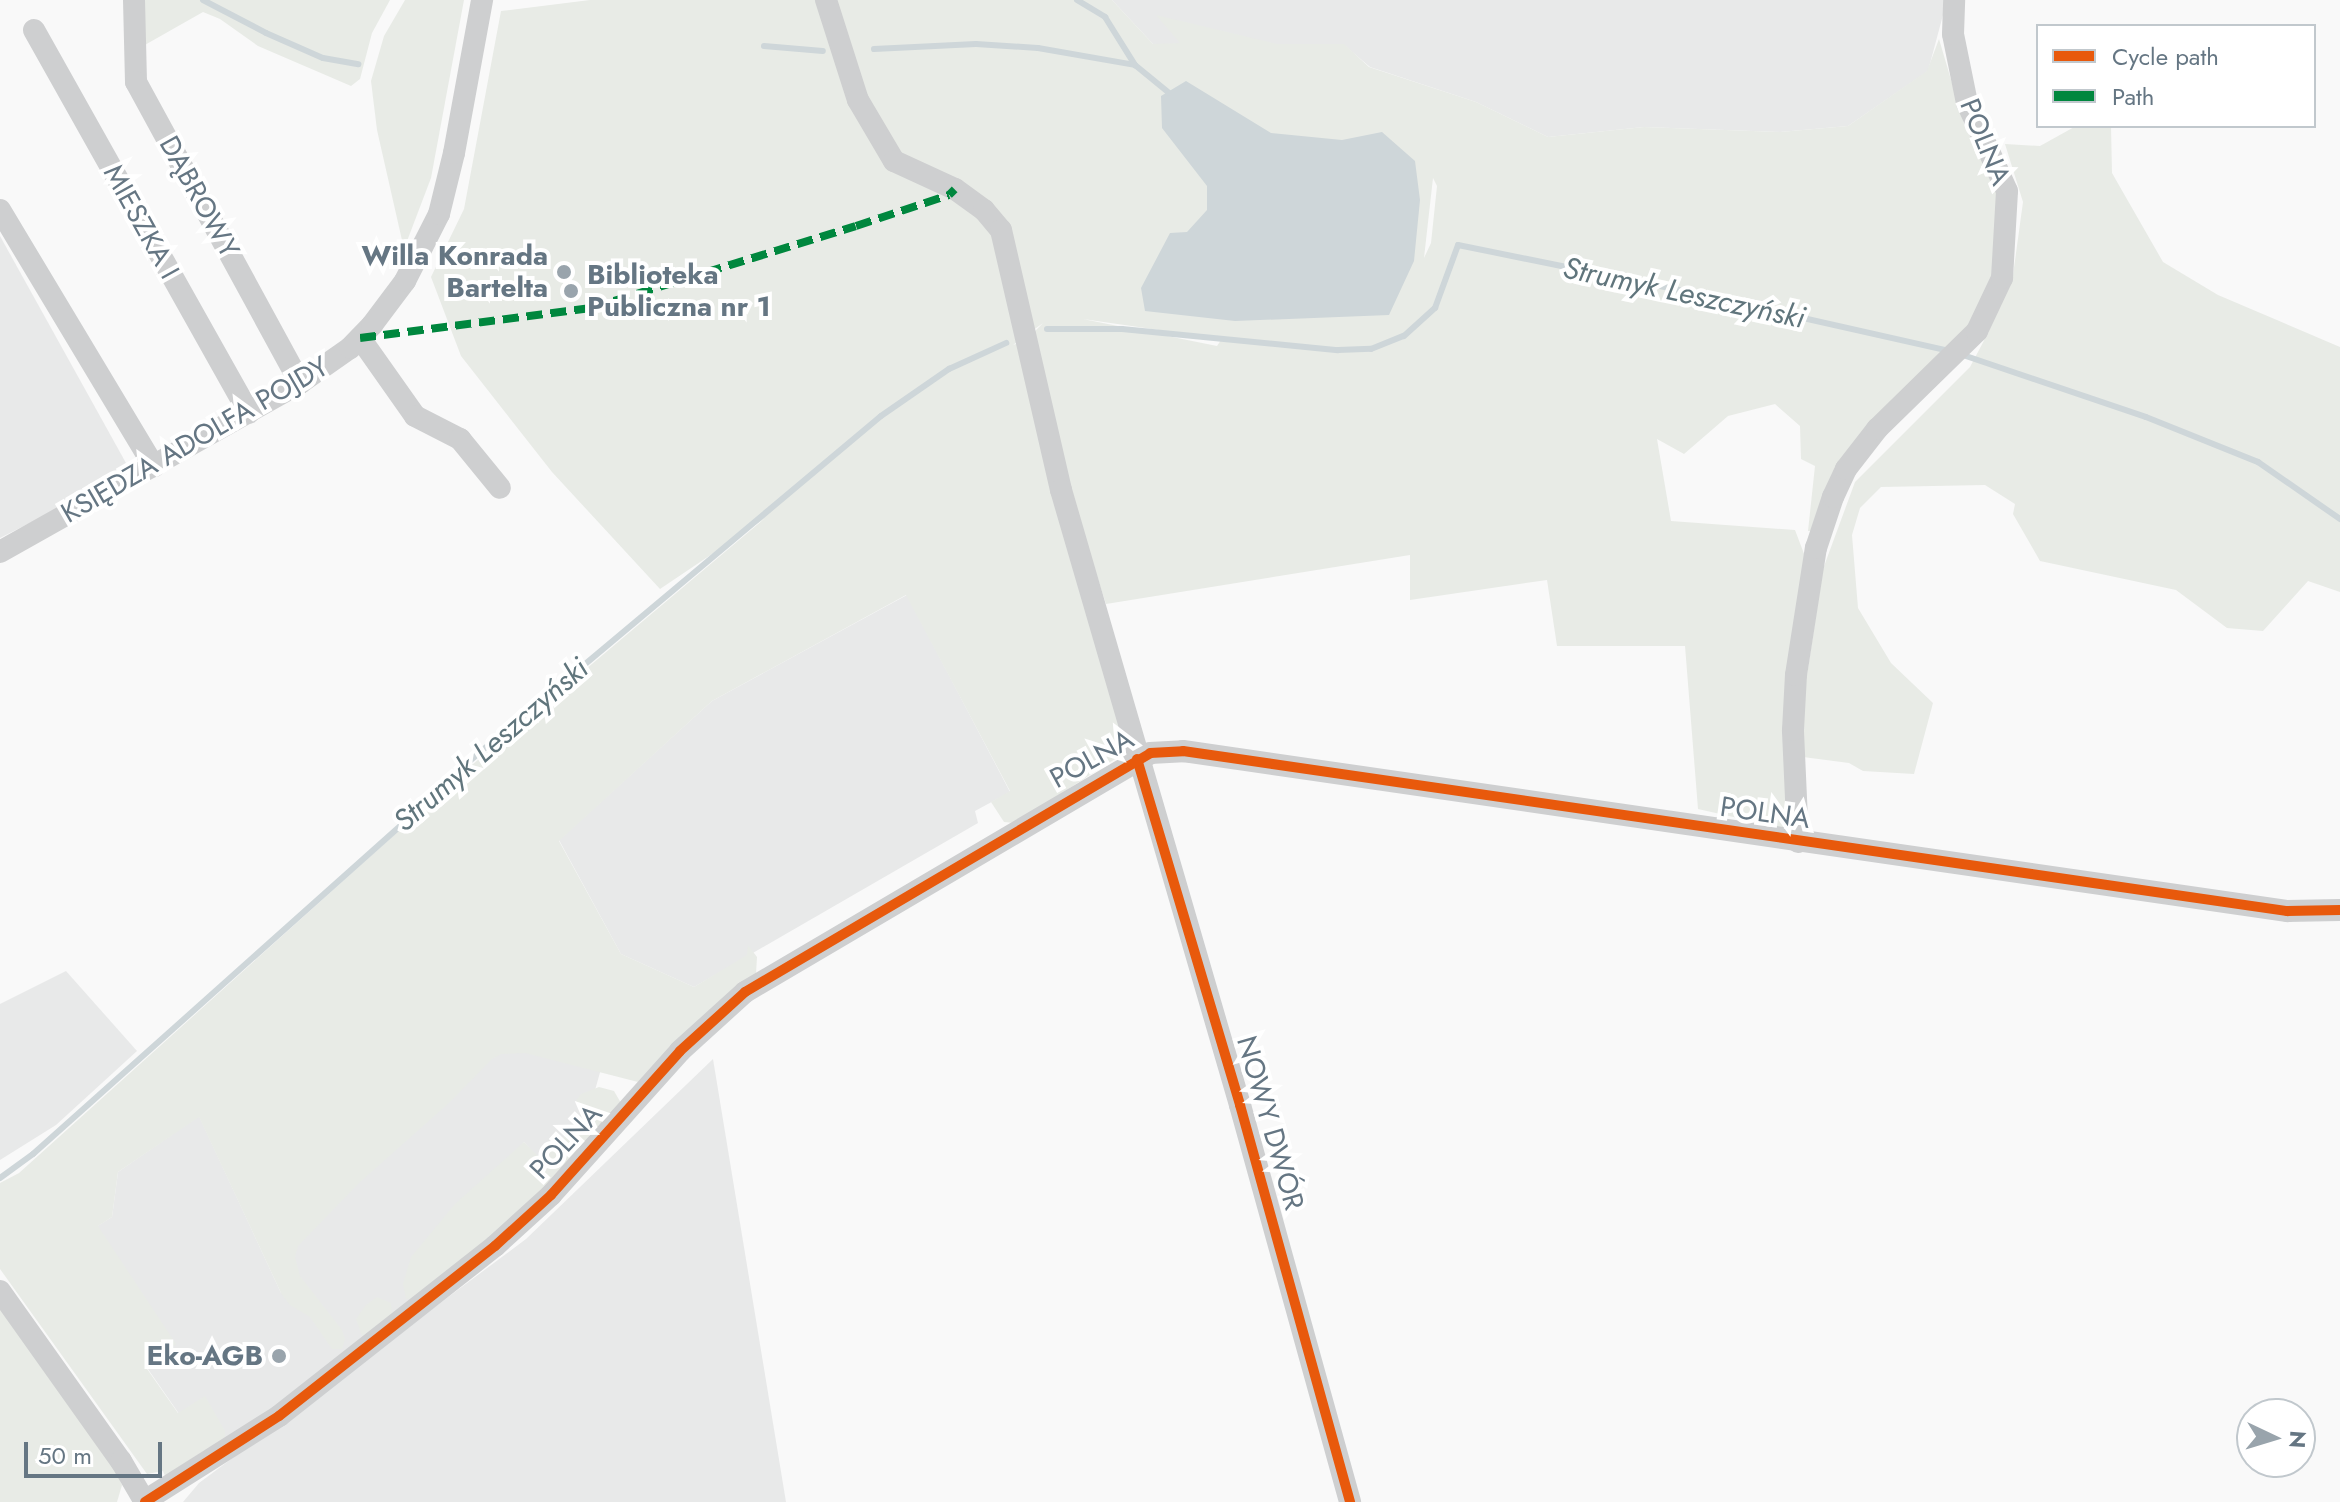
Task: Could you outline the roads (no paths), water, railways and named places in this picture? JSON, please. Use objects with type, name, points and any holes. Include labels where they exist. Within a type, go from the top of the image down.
[{"type":"street","name":"DĄBROWY","points":[[134,0],[136,82],[300,383]]},
{"type":"street","name":"KSIĘDZA ADOLFA POJDY","points":[[0,552],[300,383],[360,338],[405,281],[439,214],[454,153],[482,0]]},
{"type":"street","name":"POLNA","points":[[826,0],[858,100],[894,161],[955,189],[984,210],[1001,230],[1061,490],[1137,759]]},
{"type":"street","name":"POLNA","points":[[1798,842],[1793,710],[1806,606],[1824,522],[1840,480],[1857,452],[1894,411],[1958,353],[1981,324],[1999,286],[2009,206],[2005,182],[1963,87],[1953,34],[1954,0]]},
{"type":"street","name":"MIESZKA I","points":[[34,30],[249,413]]},
{"type":"street","points":[[0,210],[154,466]]},
{"type":"street","points":[[360,338],[415,416],[460,439],[500,488]]},
{"type":"street","name":"POLNA","points":[[144,1502],[279,1416],[504,1238],[551,1195],[680,1051],[745,992],[1137,759],[1160,750],[2287,911],[2340,910]]},
{"type":"street","name":"NOWY DWÓR","points":[[1137,759],[1236,1090],[1350,1502]]},
{"type":"street","points":[[0,1291],[114,1451],[144,1502]]},
{"type":"waterway","points":[[203,0],[323,58],[358,64]]},
{"type":"waterway","points":[[1077,0],[1105,17],[1135,65],[1168,92]]},
{"type":"waterway","points":[[874,49],[976,44],[1038,48],[1135,65]]},
{"type":"waterway","points":[[764,46],[823,51]]},
{"type":"waterway","name":"Strumyk Leszczyński","points":[[1047,329],[1122,329],[1338,350],[1371,349],[1404,336],[1435,308],[1458,245],[1670,288],[1949,351]]},
{"type":"waterway","name":"Strumyk Leszczyński","points":[[0,1178],[33,1154],[436,794],[460,769],[881,416],[949,369],[1006,343]]},
{"type":"waterway","name":"Strumyk Leszczyński","points":[[1960,354],[2146,417],[2258,462],[2340,519]]},
{"type":"place","name":"Willa Konrada Bartelta","points":[[564,272]]},
{"type":"place","name":"Biblioteka Publiczna nr 1","points":[[571,291]]},
{"type":"place","name":"Eko-AGB","points":[[279,1356]]}]
